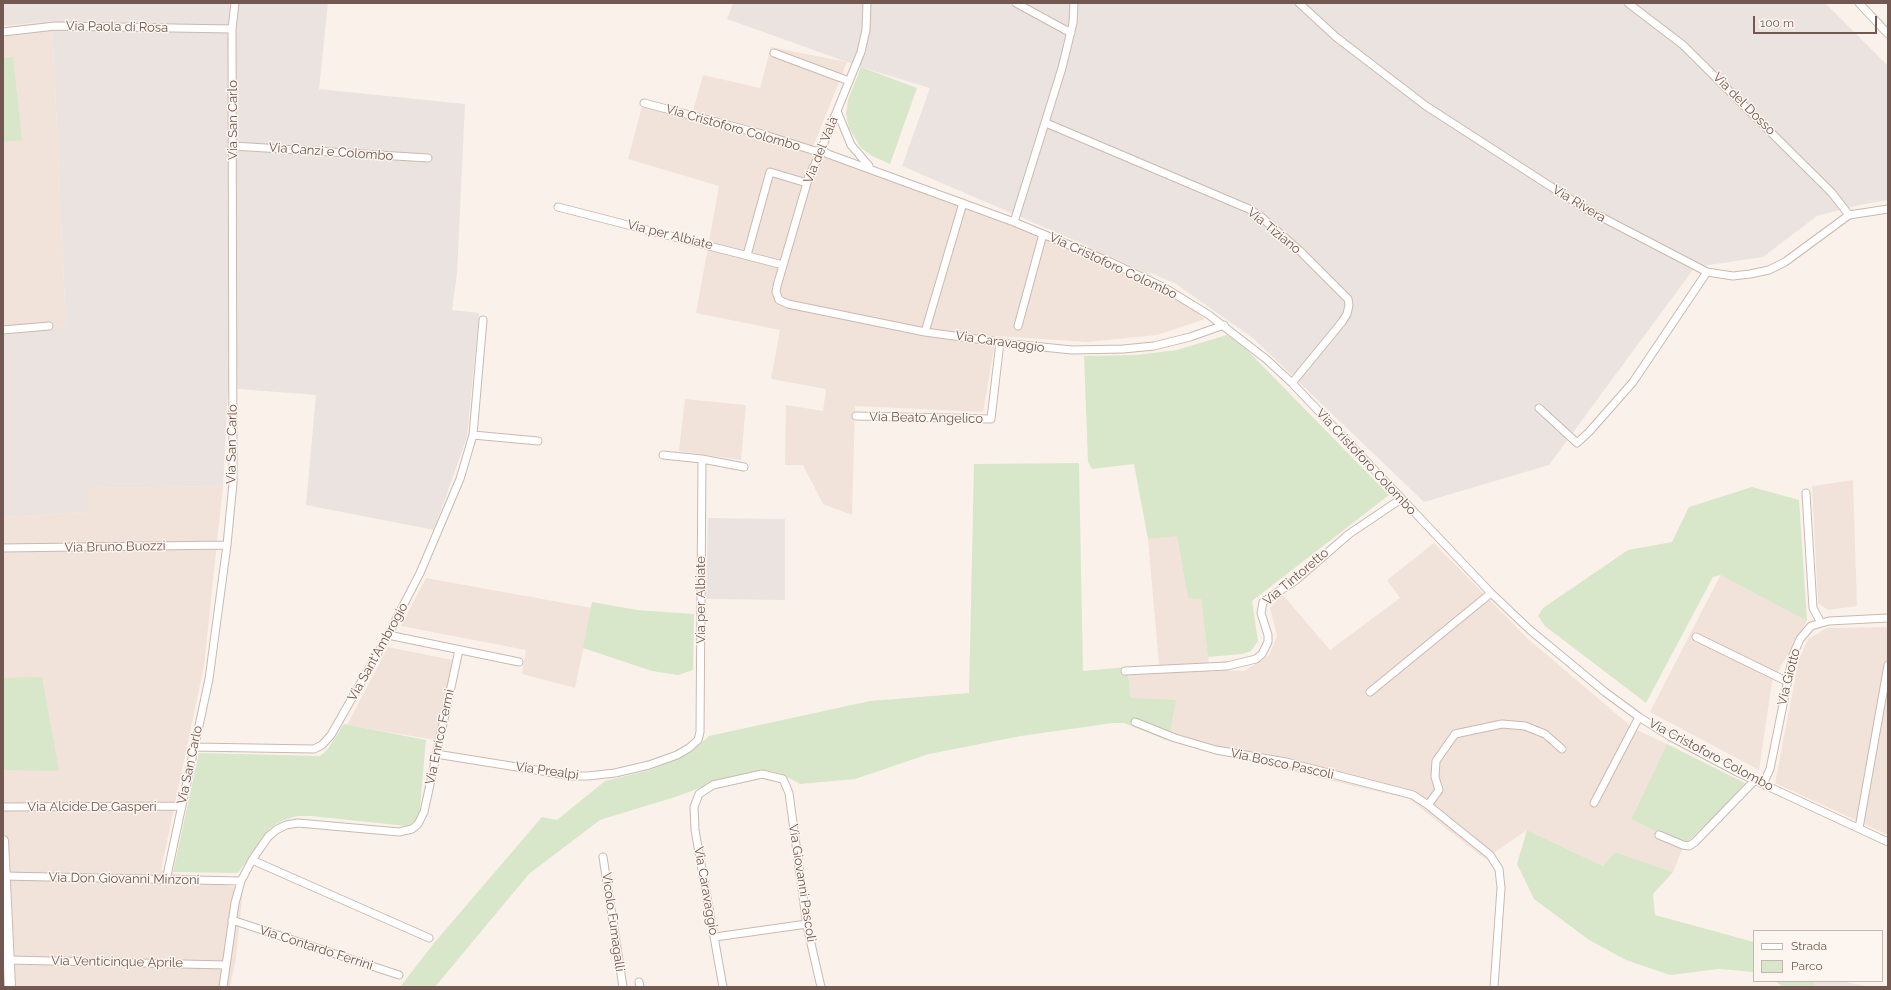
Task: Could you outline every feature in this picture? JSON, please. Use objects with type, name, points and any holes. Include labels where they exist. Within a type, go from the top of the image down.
[{"type":"street","name":"Via San Carlo","points":[[166,880],[209,679],[227,545],[233,483],[232,29],[234,3]]},
{"type":"street","name":"Via del Valà","points":[[778,298],[776,292],[807,183],[822,150],[822,144],[837,111],[864,40],[867,3]]},
{"type":"street","points":[[1016,3],[1071,33]]},
{"type":"street","points":[[1014,222],[1046,122],[1074,23],[1074,3]]},
{"type":"street","name":"Via Rivera","points":[[1300,3],[1336,37],[1426,106],[1584,208],[1707,272],[1733,276],[1769,270],[1785,262],[1849,215],[1888,209]]},
{"type":"street","name":"Via del Dosso","points":[[1628,3],[1683,45],[1832,193],[1849,215]]},
{"type":"street","points":[[1859,3],[1888,34]]},
{"type":"street","name":"Via Paola di Rosa","points":[[3,32],[55,26],[232,29]]},
{"type":"street","points":[[774,52],[849,81]]},
{"type":"street","name":"Via Cristoforo Colombo","points":[[644,103],[768,135],[815,151],[822,150],[828,154],[871,168],[1043,234],[1148,280],[1192,304],[1251,346],[1292,383],[1491,593],[1535,635],[1639,717],[1672,737],[1755,780],[1888,842]]},
{"type":"street","name":"Via Cristoforo Colombo","points":[[837,111],[851,145],[871,168]]},
{"type":"street","name":"Via Tiziano","points":[[1046,122],[1249,209],[1260,216],[1301,252],[1348,298],[1349,305],[1347,314],[1342,322],[1292,383]]},
{"type":"street","name":"Via Canzi e Colombo","points":[[233,146],[428,158]]},
{"type":"street","points":[[747,255],[770,172],[807,183]]},
{"type":"street","points":[[925,332],[963,203]]},
{"type":"street","name":"Via per Albiate","points":[[558,207],[783,265]]},
{"type":"street","points":[[1018,326],[1043,234]]},
{"type":"street","points":[[1539,408],[1577,443],[1589,432],[1633,382],[1707,272]]},
{"type":"street","name":"Via Caravaggio","points":[[778,298],[788,304],[925,332],[1072,350],[1123,349],[1174,342],[1224,326]]},
{"type":"street","points":[[483,320],[473,435],[538,442]]},
{"type":"street","points":[[3,330],[49,326]]},
{"type":"street","name":"Via Beato Angelico","points":[[856,416],[991,419],[1000,342]]},
{"type":"street","name":"Via Sant'Ambrogio","points":[[194,746],[314,749],[322,745],[341,718],[388,635],[420,573],[460,479],[473,435]]},
{"type":"street","points":[[663,455],[702,459],[744,467]]},
{"type":"street","name":"Via per Albiate","points":[[698,740],[700,732],[702,459]]},
{"type":"street","points":[[1806,493],[1813,608],[1821,623]]},
{"type":"street","name":"Via Tintoretto","points":[[1125,671],[1227,666],[1256,659],[1262,654],[1268,642],[1268,635],[1261,613],[1263,602],[1296,580],[1349,534],[1401,499]]},
{"type":"street","name":"Via Bruno Buozzi","points":[[3,548],[227,545]]},
{"type":"street","points":[[1370,692],[1491,593]]},
{"type":"street","name":"Via Giotto","points":[[1763,784],[1770,769],[1792,655],[1800,639],[1811,626],[1821,623],[1853,618],[1888,618]]},
{"type":"street","points":[[388,635],[519,662]]},
{"type":"street","points":[[1696,637],[1786,681]]},
{"type":"street","name":"Via Enrico Fermi","points":[[252,860],[268,837],[276,830],[286,825],[298,823],[398,832],[412,829],[418,824],[424,812],[459,650]]},
{"type":"street","points":[[1859,828],[1888,665]]},
{"type":"street","points":[[1594,803],[1639,717]]},
{"type":"street","name":"Via Bosco Pascoli","points":[[1135,722],[1176,738],[1216,750],[1286,762],[1413,795],[1428,805],[1490,855],[1499,869],[1501,888],[1494,987]]},
{"type":"street","points":[[1428,805],[1440,790],[1435,777],[1436,761],[1455,734],[1502,724],[1525,726],[1545,734],[1562,749]]},
{"type":"street","name":"Via Prealpi","points":[[436,754],[573,776],[588,776],[615,773],[649,765],[677,755],[689,748],[698,740]]},
{"type":"street","name":"Via Giovanni Pascoli","points":[[699,794],[713,785],[762,774],[783,780],[789,793],[807,924],[821,987]]},
{"type":"street","points":[[1659,835],[1683,846],[1689,846],[1695,842],[1755,780]]},
{"type":"street","name":"Via Caravaggio","points":[[699,794],[694,807],[695,830],[723,987]]},
{"type":"street","name":"Via Alcide De Gasperi","points":[[3,807],[182,806]]},
{"type":"street","points":[[3,841],[10,987]]},
{"type":"street","name":"Vicolo Fumagalli","points":[[603,856],[623,987]]},
{"type":"street","points":[[222,987],[232,920],[241,881],[252,860],[429,938]]},
{"type":"street","name":"Via Don Giovanni Minzoni","points":[[4,876],[241,881]]},
{"type":"street","name":"Via Contardo Ferrini","points":[[232,920],[399,975]]},
{"type":"street","points":[[715,937],[807,924]]},
{"type":"street","name":"Via Venticinque Aprile","points":[[9,960],[226,965]]},
{"type":"shaded area","points":[[3,3],[328,3],[319,89],[465,104],[457,274],[452,310],[479,313],[467,437],[434,530],[306,505],[316,395],[238,389],[228,391],[223,486],[87,488],[87,512],[3,517],[3,335],[66,327],[52,21],[3,26]]},
{"type":"shaded area","points":[[733,3],[1825,3],[1888,66],[1888,200],[1859,205],[1817,216],[1763,257],[1695,267],[1549,465],[1424,502],[1254,339],[1176,284],[902,166],[930,88],[861,67],[727,19]]},
{"type":"shaded area","points":[[52,21],[66,327],[3,335],[3,27]]},
{"type":"shaded area","points":[[771,47],[847,62],[811,152],[1137,263],[1205,319],[1157,335],[1087,342],[996,336],[983,412],[855,406],[852,515],[823,504],[803,465],[785,465],[786,405],[823,411],[826,389],[771,379],[780,330],[696,313],[719,186],[628,159],[642,106],[691,118],[703,75],[760,88]]},
{"type":"shaded area","points":[[685,399],[746,405],[741,460],[679,451]]},
{"type":"shaded area","points":[[1853,480],[1857,606],[1828,610],[1818,603],[1812,486]]},
{"type":"shaded area","points":[[223,486],[204,666],[161,870],[243,889],[236,958],[230,987],[3,987],[3,517],[87,512],[87,488]]},
{"type":"shaded area","points":[[708,518],[785,519],[785,600],[706,599]]},
{"type":"shaded area","points":[[1177,535],[1188,597],[1201,599],[1210,672],[1224,670],[1244,671],[1269,655],[1277,636],[1270,608],[1282,594],[1330,650],[1400,598],[1387,580],[1434,543],[1527,638],[1633,728],[1667,744],[1631,819],[1684,845],[1673,872],[1615,852],[1603,866],[1527,830],[1485,859],[1409,799],[1214,753],[1166,740],[1170,732],[1131,698],[1127,667],[1159,665],[1148,539]]},
{"type":"shaded area","points":[[1721,574],[1807,621],[1772,682],[1759,770],[1650,712]]},
{"type":"shaded area","points":[[426,578],[592,608],[575,688],[522,674],[526,650],[401,626]]},
{"type":"shaded area","points":[[1888,627],[1888,835],[1775,783],[1799,659],[1808,639],[1827,628]]},
{"type":"shaded area","points":[[388,647],[453,660],[435,740],[347,725]]},
{"type":"shaded area","points":[[1814,982],[1846,982],[1870,987],[1815,987]]},
{"type":"green space","points":[[13,57],[22,140],[3,142],[3,58]]},
{"type":"green space","points":[[861,67],[917,88],[890,164],[872,156],[861,148],[849,128],[846,114],[848,100]]},
{"type":"green space","points":[[1227,335],[1243,346],[1389,495],[1252,601],[1258,641],[1251,651],[1242,654],[1208,657],[1201,599],[1188,598],[1177,536],[1148,539],[1134,464],[1092,469],[1088,462],[1084,356],[1136,355],[1177,350]]},
{"type":"green space","points":[[1079,463],[1083,671],[1127,667],[1131,698],[1176,700],[1170,732],[1166,740],[1124,723],[1113,723],[1021,736],[929,754],[855,779],[800,784],[780,773],[765,770],[730,777],[675,797],[600,820],[529,874],[435,987],[400,987],[434,943],[542,817],[557,820],[605,781],[650,770],[679,758],[699,745],[709,736],[870,701],[969,693],[974,464]]},
{"type":"green space","points":[[1752,487],[1799,500],[1807,621],[1721,575],[1713,577],[1646,703],[1545,626],[1538,616],[1543,608],[1628,550],[1672,542],[1689,507]]},
{"type":"green space","points":[[592,602],[637,610],[694,614],[693,670],[678,675],[652,671],[583,648]]},
{"type":"green space","points":[[42,677],[59,771],[5,770],[3,760],[3,678]]},
{"type":"green space","points":[[344,724],[426,740],[419,818],[407,826],[297,816],[284,820],[270,828],[238,873],[173,872],[199,753],[320,756],[327,750]]},
{"type":"green space","points":[[1667,744],[1745,783],[1724,808],[1684,845],[1631,819]]},
{"type":"green space","points":[[1527,830],[1603,866],[1615,852],[1673,872],[1653,894],[1655,915],[1753,942],[1753,972],[1719,969],[1670,975],[1626,960],[1589,940],[1534,899],[1517,864]]},
{"type":"green space","points":[[1776,982],[1814,982],[1815,987],[1783,987]]}]
